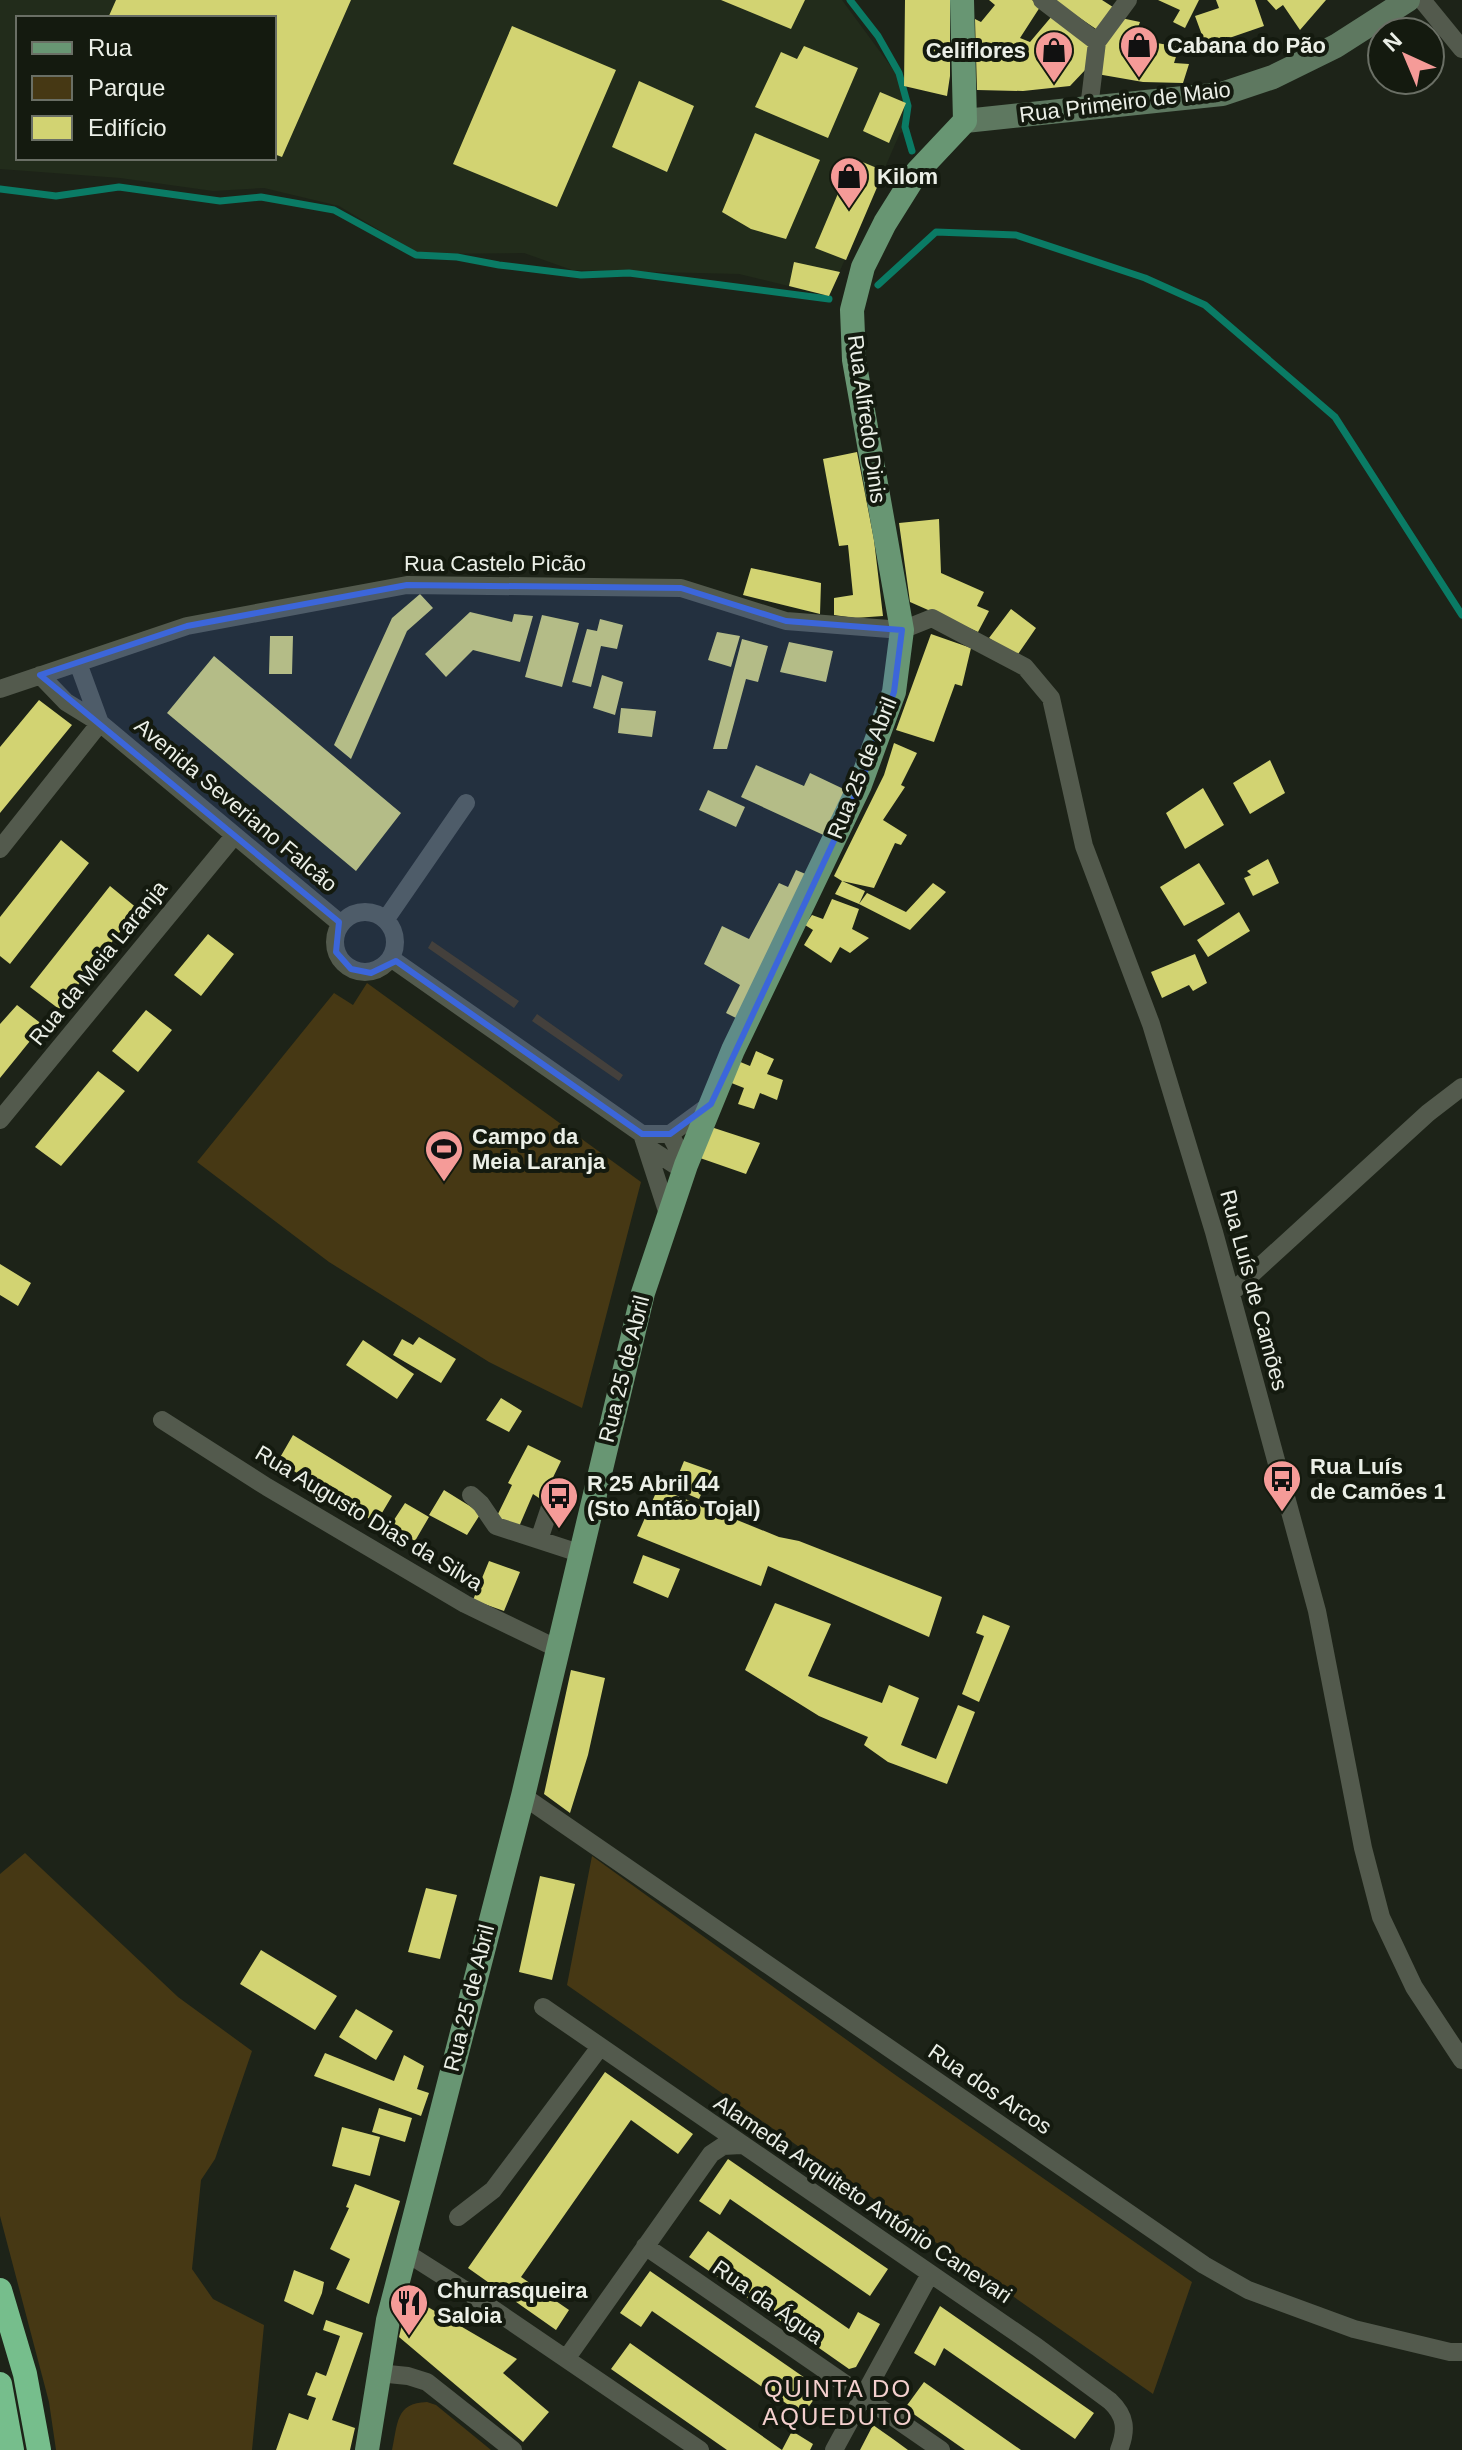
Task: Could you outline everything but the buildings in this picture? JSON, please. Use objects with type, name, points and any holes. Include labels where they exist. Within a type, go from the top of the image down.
[{"type":"highway","points":[[0,2290],[25,2374],[39,2450]]},
{"type":"highway","points":[[0,2384],[12,2450]]},
{"type":"main road","points":[[962,0],[965,121]]},
{"type":"main road","name":"Rua Alfredo Dinis","points":[[902,630],[854,360],[852,310],[863,267],[885,223],[917,172],[965,121]]},
{"type":"main road","name":"Rua 25 de Abril","points":[[367,2450],[378,2373],[405,2252],[523,1796],[643,1293],[686,1165],[733,1050],[865,771],[894,692],[902,630]]},
{"type":"street","points":[[1042,0],[1097,42]]},
{"type":"street","points":[[1089,108],[1097,42],[1128,0]]},
{"type":"street","name":"Rua Primeiro de Maio","points":[[1385,16],[1408,0]]},
{"type":"street","name":"Rua Primeiro de Maio","points":[[965,121],[1222,94],[1273,77],[1366,28]]},
{"type":"street","name":"Rua Castelo Picão","points":[[0,689],[187,626],[407,585],[681,588],[786,621],[902,630]]},
{"type":"street","name":"Rua Luís de Camões","points":[[902,630],[932,618],[1025,667],[1051,698],[1084,846],[1151,1024],[1231,1293],[1317,1611],[1363,1848],[1381,1917],[1414,1987],[1462,2060]]},
{"type":"street","points":[[0,849],[100,723],[78,663]]},
{"type":"street","name":"Avenida Severiano Falcão","points":[[40,675],[66,702],[100,723],[341,924]]},
{"type":"street","points":[[466,803],[386,919],[396,939],[392,959],[675,1165],[686,1165],[670,1134]]},
{"type":"street","name":"Rua da Meia Laranja","points":[[0,1120],[234,836]]},
{"type":"street","name":"Avenida Severiano Falcão","points":[[386,919],[375,913],[352,915],[341,924],[334,941],[336,952],[351,969],[371,973],[392,959]]},
{"type":"street","points":[[1231,1293],[1428,1113],[1462,1087]]},
{"type":"street","points":[[644,1140],[670,1134],[711,1104]]},
{"type":"street","points":[[644,1140],[669,1217]]},
{"type":"street","name":"Rua Augusto Dias da Silva","points":[[162,1420],[267,1487],[465,1604],[556,1648]]},
{"type":"street","points":[[471,1495],[496,1526],[579,1553]]},
{"type":"street","points":[[539,1540],[550,1507]]},
{"type":"street","name":"Rua dos Arcos","points":[[523,1796],[1204,2265],[1248,2290],[1354,2329],[1450,2352],[1462,2352]]},
{"type":"street","name":"Alameda Arquiteto António Canevari","points":[[543,2007],[1037,2347],[1117,2409],[1125,2427],[1119,2450]]},
{"type":"street","points":[[458,2217],[493,2190],[600,2047]]},
{"type":"street","points":[[566,2359],[711,2154],[723,2146],[741,2145]]},
{"type":"street","name":"Rua da Água","points":[[645,2246],[941,2450]]},
{"type":"street","points":[[405,2252],[700,2450]]},
{"type":"street","points":[[834,2450],[930,2274]]},
{"type":"street","points":[[378,2373],[408,2376],[427,2382],[513,2450]]},
{"type":"highlighted area","points":[[407,585],[681,588],[786,621],[902,630],[894,692],[860,785],[711,1104],[670,1134],[642,1134],[396,961],[371,973],[351,969],[336,952],[339,922],[40,675],[187,626]]},
{"type":"shaded area","name":"Kilom","points":[[0,0],[842,0],[898,76],[909,104],[906,121],[910,131],[900,133],[829,296],[739,274],[572,270],[524,253],[419,254],[339,206],[264,188],[213,191],[120,178],[0,169]]},
{"type":"green space","points":[[432,941],[519,1001],[514,1008],[428,948]]},
{"type":"green space","points":[[367,983],[641,1182],[582,1408],[489,1362],[329,1262],[197,1162],[334,993],[353,1005]]},
{"type":"green space","points":[[537,1014],[623,1075],[619,1081],[532,1021]]},
{"type":"green space","points":[[25,1853],[178,1997],[252,2051],[215,2159],[201,2180],[192,2269],[213,2299],[264,2325],[252,2450],[56,2450],[49,2402],[0,2216],[0,1874]]},
{"type":"green space","points":[[592,1856],[894,2074],[1192,2282],[1153,2394],[567,1985]]},
{"type":"green space","points":[[417,2403],[436,2405],[491,2450],[392,2450],[403,2411]]},
{"type":"waterway","points":[[850,0],[878,36],[899,73],[908,106],[905,127],[912,151]]},
{"type":"waterway","points":[[0,189],[56,196],[119,187],[220,201],[261,197],[334,210],[416,255],[457,257],[581,275],[629,273],[829,299]]},
{"type":"waterway","points":[[878,285],[936,232],[1016,235],[1145,278],[1205,305],[1335,417],[1462,615]]},
{"type":"place","name":"Cabana do Pão","points":[[1139,79]]},
{"type":"place","name":"Celiflores","points":[[1054,84]]},
{"type":"place","name":"Kilom","points":[[849,210]]},
{"type":"place","name":"Campo da Meia Laranja","points":[[444,1183]]},
{"type":"place","name":"Rua Luís de Camões 1","points":[[1282,1513]]},
{"type":"place","name":"R 25 Abril 44 (Sto Antão Tojal)","points":[[559,1530]]},
{"type":"place","name":"Churrasqueira Saloia","points":[[409,2337]]},
{"type":"district","name":"QUINTA DO AQUEDUTO","points":[[838,2402]]}]
